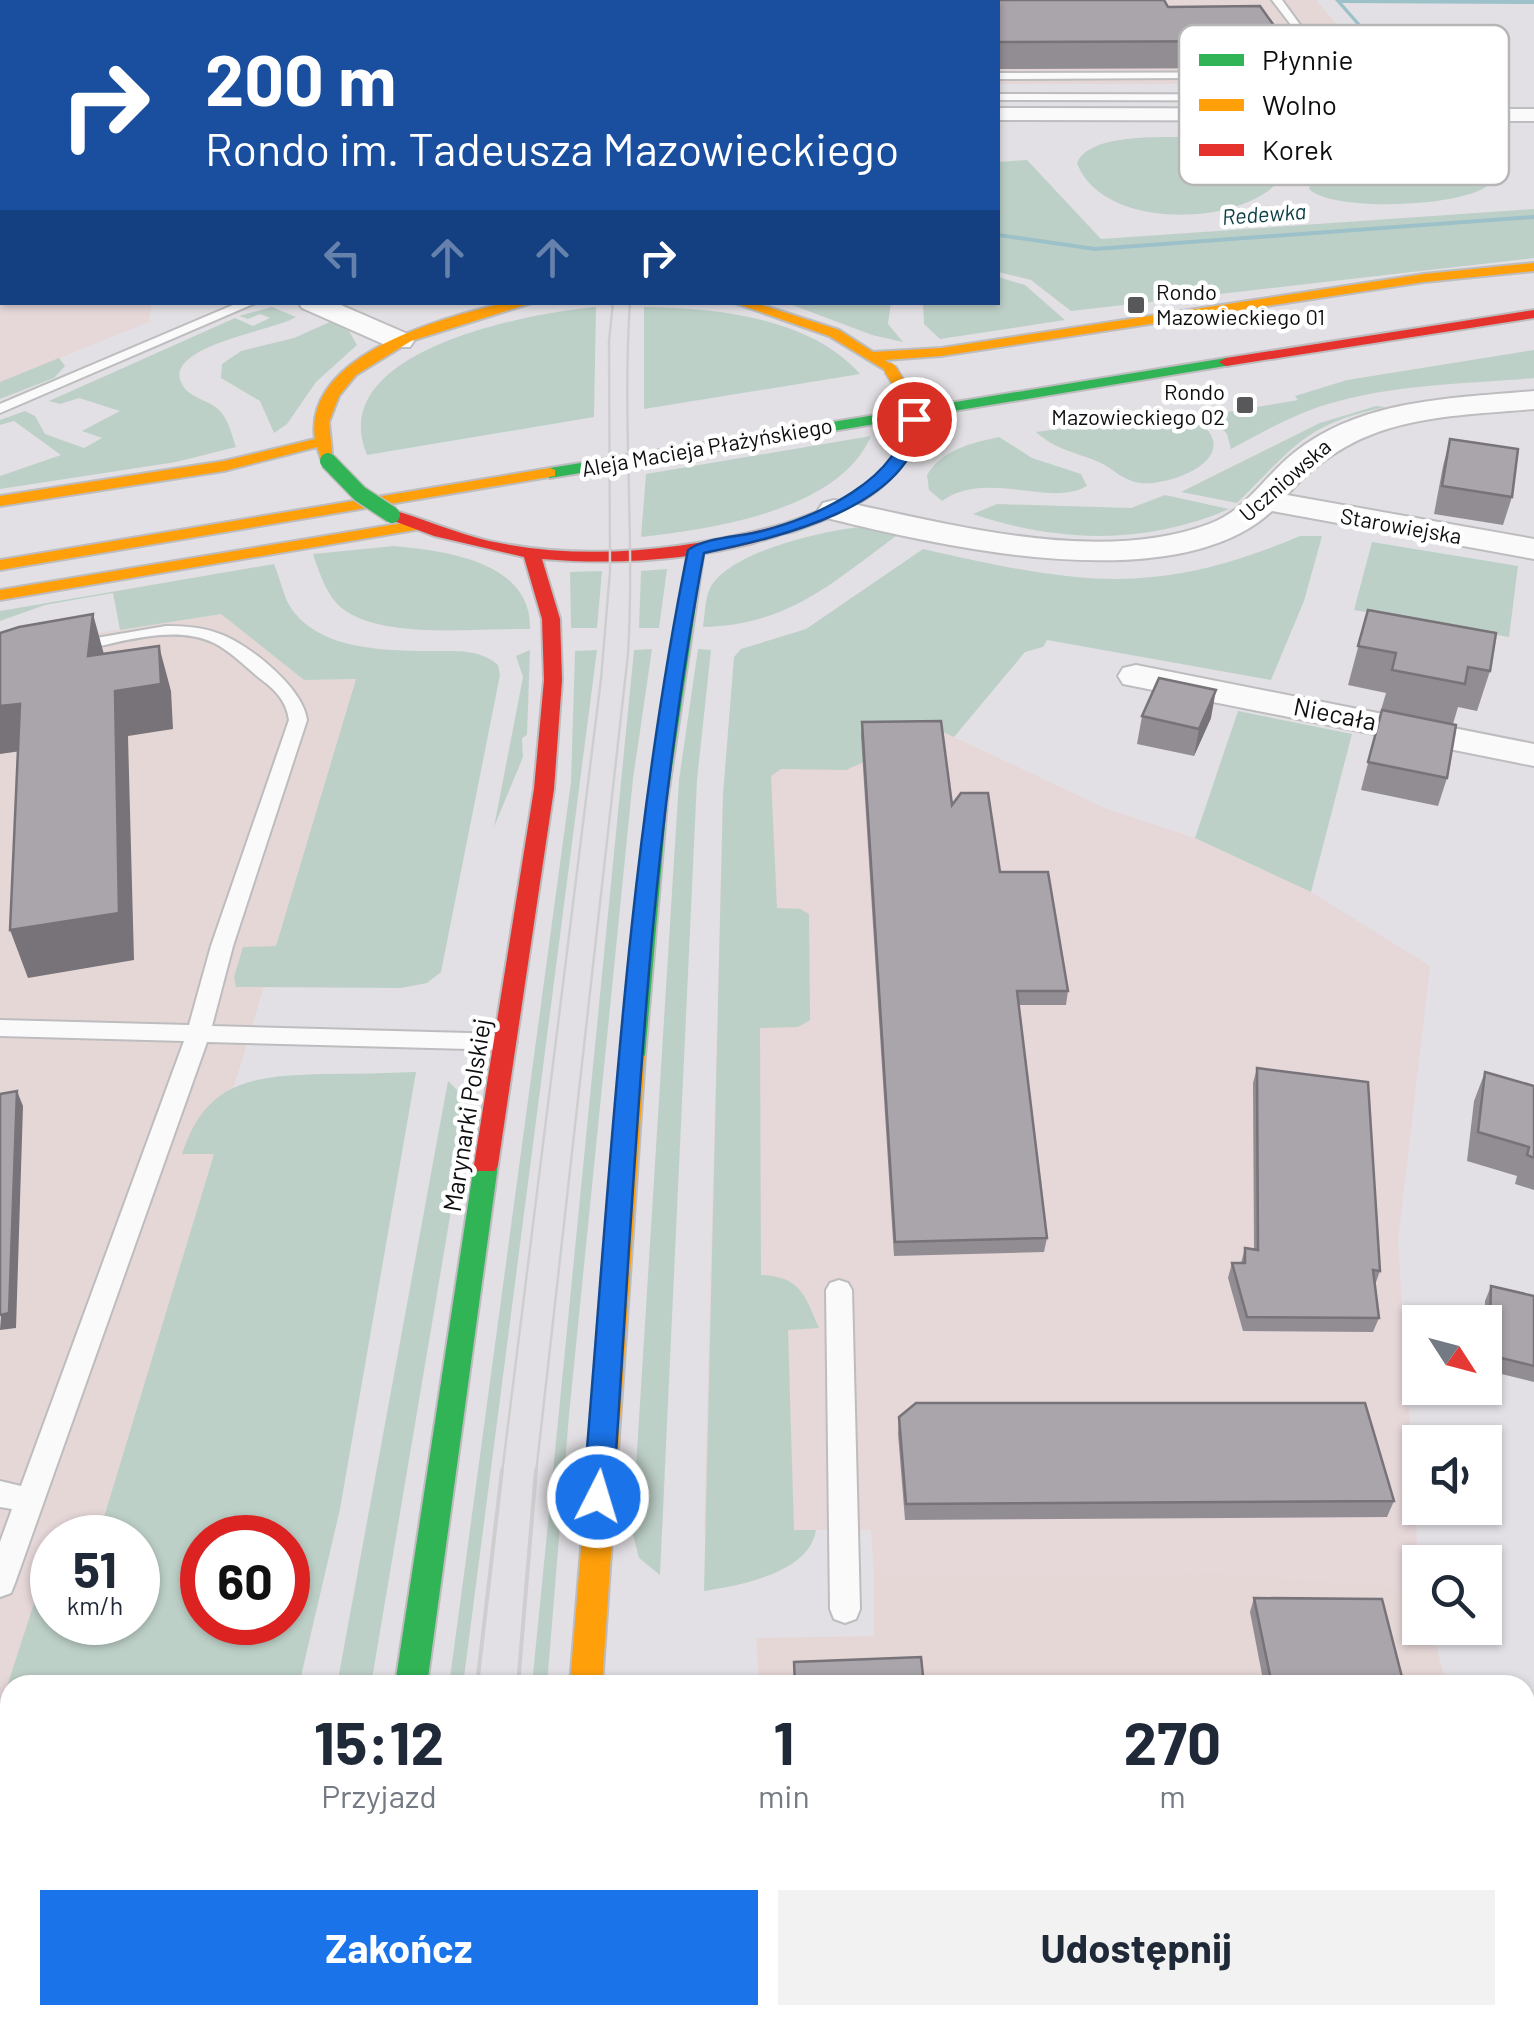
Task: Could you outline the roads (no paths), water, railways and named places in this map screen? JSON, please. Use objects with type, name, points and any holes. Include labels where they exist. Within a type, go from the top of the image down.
[{"type":"main road","points":[[882,363],[1424,278],[1534,266]]},
{"type":"main road","points":[[1036,361],[1534,286]]},
{"type":"main road","points":[[517,305],[438,324],[359,366],[332,395],[319,426],[324,452],[360,494],[415,526],[469,543],[532,554],[633,556],[696,550],[772,534],[834,510],[879,482],[919,434],[910,402],[882,363],[810,323],[748,305]]},
{"type":"main road","name":"Aleja Macieja Płażyńskiego","points":[[0,565],[1065,386],[1534,314]]},
{"type":"main road","points":[[870,388],[927,379]]},
{"type":"main road","points":[[0,501],[324,452]]},
{"type":"main road","points":[[308,480],[376,469]]},
{"type":"main road","points":[[0,595],[415,526]]},
{"type":"main road","points":[[587,1675],[648,860],[679,638],[696,550]]},
{"type":"main road","name":"Marynarki Polskiej","points":[[411,1675],[544,789],[553,680],[551,619],[532,554]]},
{"type":"street","points":[[1000,114],[1179,114]]},
{"type":"street","points":[[1509,115],[1534,115]]},
{"type":"street","points":[[318,305],[400,341]]},
{"type":"street","points":[[364,305],[438,324]]},
{"type":"street","name":"Uczniowska","points":[[834,510],[1036,545],[1098,550],[1190,541],[1222,531],[1268,501],[1302,461],[1330,439],[1366,424],[1408,414],[1534,400]]},
{"type":"street","name":"Uczniowska","points":[[879,482],[949,514],[1036,545]]},
{"type":"street","name":"Starowiejska","points":[[1268,501],[1534,548]]},
{"type":"street","name":"Niecała","points":[[1136,676],[1534,754]]},
{"type":"lane","points":[[1277,0],[1296,25]]},
{"type":"lane","points":[[1269,15],[1288,15]]},
{"type":"lane","points":[[1000,76],[1179,76]]},
{"type":"lane","points":[[1000,97],[1179,97]]},
{"type":"lane","points":[[0,409],[245,305]]},
{"type":"lane","points":[[0,1583],[199,1032],[222,946],[298,720],[298,705],[286,690],[236,650],[204,633],[167,632],[57,649]]},
{"type":"lane","points":[[0,1028],[506,1042]]},
{"type":"lane","points":[[839,1290],[845,1608]]},
{"type":"lane","points":[[0,1494],[30,1500]]},
{"type":"waterway","points":[[1358,25],[1337,1],[1534,2]]},
{"type":"waterway","name":"Redewka","points":[[1000,235],[1095,249],[1534,217]]},
{"type":"tram line","points":[[502,1473],[601,679],[610,571],[609,341],[613,305]]},
{"type":"tram line","points":[[536,1473],[628,654],[630,305]]},
{"type":"tram line","points":[[478,1675],[502,1470]]},
{"type":"tram line","points":[[519,1675],[536,1470]]},
{"type":"place","name":"Rondo Mazowieckiego 01","points":[[1136,305]]},
{"type":"place","name":"Rondo Mazowieckiego 02","points":[[1245,405]]}]
